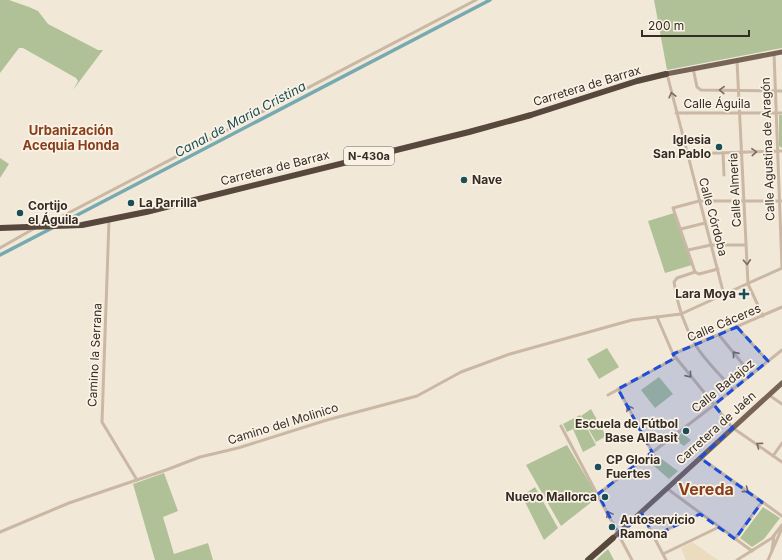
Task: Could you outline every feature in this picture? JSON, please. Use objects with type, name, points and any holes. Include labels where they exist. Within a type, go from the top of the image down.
[{"type":"highway","name":"Carretera de Barrax","points":[[0,228],[82,225],[109,220],[469,132],[530,115],[637,81],[666,74]]},
{"type":"highway","name":"Carretera de Jaén","points":[[588,560],[612,538]]},
{"type":"main road","points":[[666,74],[782,52]]},
{"type":"main road","name":"Carretera de Jaén","points":[[618,533],[770,396],[782,383]]},
{"type":"main road","name":"Carretera de Jaén","points":[[770,396],[782,387]]},
{"type":"main road","name":"Carretera de Jaén","points":[[612,538],[669,490],[702,458]]},
{"type":"street","points":[[0,248],[36,226],[55,220],[201,142],[476,0]]},
{"type":"street","name":"Calle Agustina de Aragón","points":[[774,53],[781,201],[782,268]]},
{"type":"street","name":"Calle Almería","points":[[737,60],[740,91],[748,284],[763,316]]},
{"type":"street","points":[[693,68],[698,89],[782,91]]},
{"type":"street","name":"Calle Córdoba","points":[[666,74],[724,295]]},
{"type":"street","name":"Calle Águila","points":[[676,113],[782,113]]},
{"type":"street","points":[[672,158],[687,154],[782,151]]},
{"type":"street","points":[[723,153],[724,175]]},
{"type":"street","points":[[695,272],[682,229],[673,208],[699,201],[781,201]]},
{"type":"street","name":"Camino la Serrana","points":[[109,220],[102,422],[137,480]]},
{"type":"street","points":[[682,229],[705,223]]},
{"type":"street","points":[[688,250],[711,245],[746,245]]},
{"type":"street","name":"Camino del Molinico","points":[[0,532],[69,503],[200,457],[238,448],[327,420],[417,396],[485,362],[632,320],[681,314],[782,268]]},
{"type":"street","points":[[718,269],[699,274],[695,272],[677,278],[674,282],[681,314],[695,345],[733,390]]},
{"type":"street","name":"Calle Cáceres","points":[[673,354],[782,307]]},
{"type":"street","points":[[657,317],[675,358],[714,405],[735,428],[782,462]]},
{"type":"street","points":[[737,327],[768,361]]},
{"type":"street","points":[[719,335],[751,374]]},
{"type":"street","name":"Calle Badajoz","points":[[598,494],[714,405],[782,350]]},
{"type":"street","points":[[608,395],[675,358]]},
{"type":"street","points":[[618,389],[652,452]]},
{"type":"street","points":[[770,396],[782,404]]},
{"type":"street","points":[[562,426],[632,560]]},
{"type":"street","points":[[773,456],[782,443]]},
{"type":"street","points":[[702,458],[782,516]]},
{"type":"street","points":[[669,490],[752,551]]},
{"type":"street","points":[[735,539],[762,502]]},
{"type":"street","points":[[642,514],[666,560]]},
{"type":"street","points":[[654,536],[700,514]]},
{"type":"street","points":[[737,560],[763,544],[776,533],[782,525]]},
{"type":"street","points":[[663,554],[719,527]]},
{"type":"street","points":[[768,560],[782,528]]},
{"type":"street","points":[[771,552],[776,533]]},
{"type":"street","points":[[763,544],[768,546],[771,552]]},
{"type":"highlighted area","points":[[737,327],[768,361],[714,405],[733,428],[700,458],[762,502],[735,539],[700,514],[654,536],[642,514],[619,535],[598,494],[652,452],[618,389],[675,358],[673,354]]},
{"type":"green space","points":[[0,0],[9,0],[38,11],[48,24],[98,50],[103,50],[73,90],[78,81],[76,78],[23,48],[19,48],[0,73]]},
{"type":"green space","points":[[654,0],[782,0],[782,48],[667,70]]},
{"type":"green space","points":[[779,115],[782,115],[782,148],[779,146]]},
{"type":"green space","points":[[0,158],[9,164],[0,178]]},
{"type":"green space","points":[[674,213],[692,265],[665,273],[648,221]]},
{"type":"green space","points":[[607,348],[619,367],[599,379],[587,359]]},
{"type":"green space","points":[[659,377],[673,394],[655,408],[641,390]]},
{"type":"green space","points":[[591,409],[606,436],[596,442],[581,416]]},
{"type":"green space","points":[[580,415],[596,445],[583,452],[573,429],[567,432],[563,424]]},
{"type":"green space","points":[[682,433],[691,440],[684,446],[674,439]]},
{"type":"green space","points":[[567,445],[598,497],[561,526],[526,465]]},
{"type":"green space","points":[[655,454],[678,471],[669,479],[647,460]]},
{"type":"green space","points":[[164,473],[178,511],[163,517],[174,554],[208,543],[213,560],[155,560],[133,484]]},
{"type":"green space","points":[[535,487],[558,528],[544,540],[522,496]]},
{"type":"green space","points":[[763,507],[780,518],[764,539],[752,547],[740,538]]},
{"type":"green space","points":[[608,549],[614,560],[596,560]]},
{"type":"shaded area","points":[[692,542],[718,560],[686,560],[681,548]]},
{"type":"waterway","name":"Canal de María Cristina","points":[[60,224],[490,0]]},
{"type":"waterway","name":"Canal de María Cristina","points":[[0,255],[54,227]]},
{"type":"place","name":"Iglesia San Pablo","points":[[719,147]]},
{"type":"place","name":"Nave","points":[[464,180]]},
{"type":"place","name":"La Parrilla","points":[[131,203]]},
{"type":"place","name":"Cortijo el Águila","points":[[20,213]]},
{"type":"place","name":"Lara Moya","points":[[744,294]]},
{"type":"place","name":"Escuela de Fútbol Base AlBasit","points":[[686,431]]},
{"type":"place","name":"CP Gloria Fuertes","points":[[598,467]]},
{"type":"place","name":"Nuevo Mallorca","points":[[605,497]]},
{"type":"place","name":"Autoservicio Ramona","points":[[612,527]]},
{"type":"district","name":"Urbanización Acequia Honda","points":[[71,138]]},
{"type":"district","name":"Vereda","points":[[706,489]]}]
